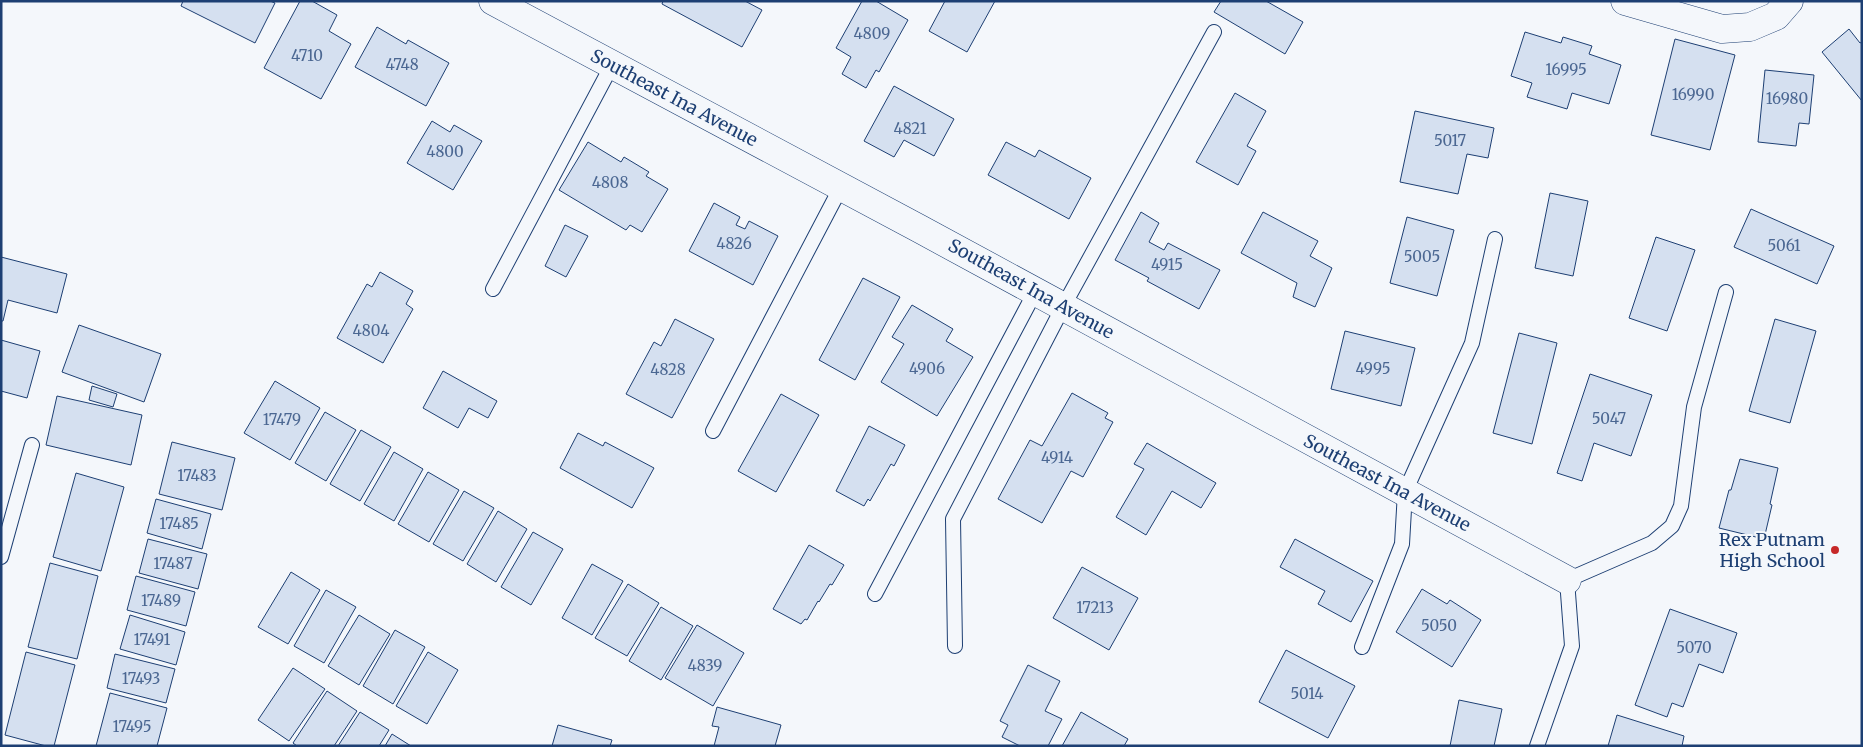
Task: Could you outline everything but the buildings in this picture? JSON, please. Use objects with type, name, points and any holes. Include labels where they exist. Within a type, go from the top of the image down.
[{"type":"street","name":"Southeast Ina Avenue","points":[[493,1],[1567,580]]},
{"type":"street","points":[[1625,1],[1722,29],[1750,27],[1776,16],[1789,1]]},
{"type":"lane","points":[[955,646],[953,519],[1063,307],[1214,32]]},
{"type":"lane","points":[[493,289],[612,65]]},
{"type":"lane","points":[[713,431],[841,187]]},
{"type":"lane","points":[[1362,648],[1402,544],[1405,492],[1472,343],[1494,239]]},
{"type":"lane","points":[[875,594],[1035,292]]},
{"type":"lane","points":[[1537,746],[1572,646],[1567,580],[1652,543],[1672,526],[1681,506],[1694,407],[1726,292]]},
{"type":"lane","points":[[1,557],[32,444]]},
{"type":"place","name":"Rex Putnam High School","points":[[1835,550]]}]
